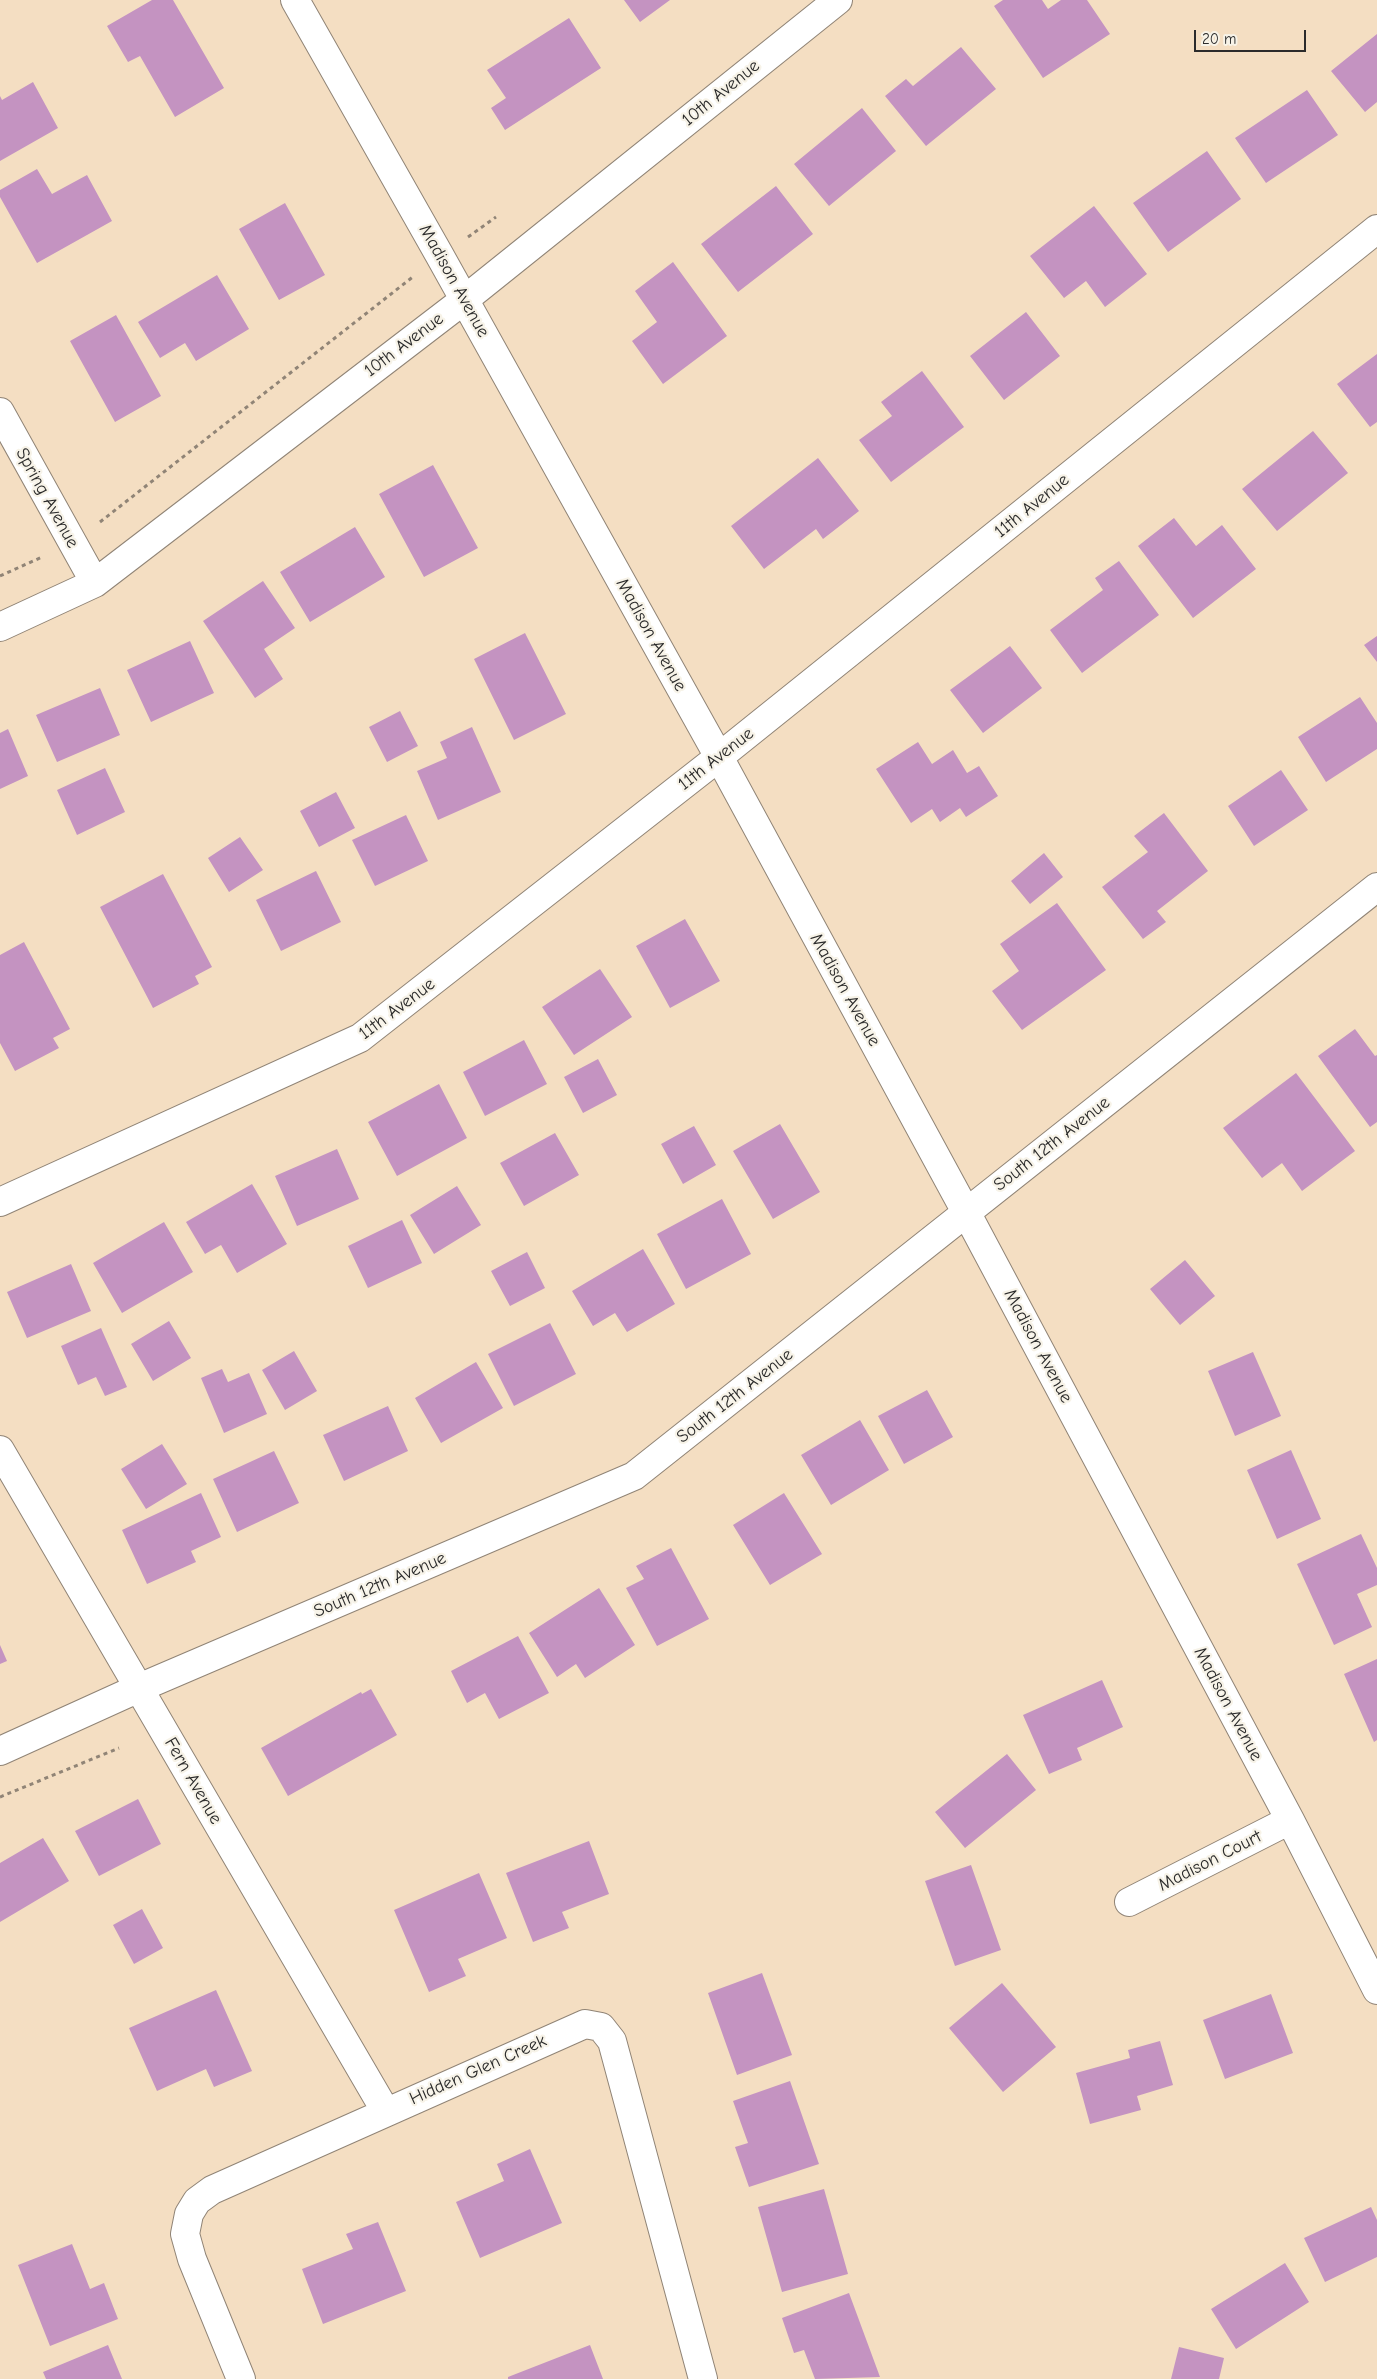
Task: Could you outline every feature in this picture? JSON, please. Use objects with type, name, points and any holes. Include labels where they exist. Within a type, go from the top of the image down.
[{"type":"street","name":"Madison Avenue","points":[[295,0],[719,757],[966,1212],[1290,1820],[1377,1990]]},
{"type":"street","name":"10th Avenue","points":[[0,627],[95,583],[464,300],[838,0]]},
{"type":"street","name":"11th Avenue","points":[[0,1202],[360,1038],[719,757],[1377,229]]},
{"type":"street","name":"Spring Avenue","points":[[0,412],[95,583]]},
{"type":"street","name":"South 12th Avenue","points":[[0,1751],[138,1688],[634,1476],[1377,886]]},
{"type":"street","name":"Fern Avenue","points":[[0,1450],[386,2112]]},
{"type":"street","name":"Madison Court","points":[[1129,1902],[1290,1820]]},
{"type":"street","name":"Hidden Glen Creek","points":[[240,2379],[192,2259],[185,2234],[189,2214],[198,2201],[212,2190],[585,2024],[602,2027],[612,2042],[616,2054],[703,2379]]},
{"type":"path","points":[[0,576],[72,543],[440,256],[496,217]]},
{"type":"path","points":[[0,1797],[119,1748]]},
{"type":"building","points":[[152,0],[173,0],[224,88],[175,117],[140,56],[128,62],[107,26]]},
{"type":"building","points":[[624,0],[670,0],[640,22]]},
{"type":"building","points":[[1003,0],[1042,0],[1048,9],[1061,0],[1087,0],[1110,34],[1043,78],[994,6]]},
{"type":"building","points":[[569,18],[601,68],[505,130],[491,108],[506,98],[487,70]]},
{"type":"building","points":[[1377,34],[1377,102],[1365,112],[1331,71]]},
{"type":"building","points":[[961,47],[996,89],[926,146],[885,96],[906,79],[913,86]]},
{"type":"building","points":[[33,82],[58,128],[0,161],[0,96],[2,100]]},
{"type":"building","points":[[1307,90],[1338,135],[1266,183],[1235,138]]},
{"type":"building","points":[[862,108],[896,151],[829,206],[794,164]]},
{"type":"building","points":[[1207,151],[1241,199],[1168,252],[1133,203]]},
{"type":"building","points":[[37,169],[52,194],[87,175],[112,221],[37,263],[0,197],[0,190]]},
{"type":"building","points":[[776,186],[813,234],[738,292],[701,244]]},
{"type":"building","points":[[285,203],[325,275],[279,300],[239,229]]},
{"type":"building","points":[[1094,206],[1147,274],[1105,307],[1086,281],[1064,298],[1030,256]]},
{"type":"building","points":[[673,262],[727,336],[663,384],[632,341],[657,322],[635,291]]},
{"type":"building","points":[[217,275],[249,329],[196,361],[185,343],[160,358],[138,322]]},
{"type":"building","points":[[1026,312],[1060,356],[1004,400],[970,356]]},
{"type":"building","points":[[116,315],[161,396],[115,422],[70,341]]},
{"type":"building","points":[[1377,354],[1377,422],[1370,427],[1337,384]]},
{"type":"building","points":[[922,371],[964,427],[891,482],[859,440],[892,416],[881,402]]},
{"type":"building","points":[[1313,431],[1348,473],[1277,531],[1242,489]]},
{"type":"building","points":[[818,458],[859,511],[823,539],[816,529],[764,569],[731,526]]},
{"type":"building","points":[[433,465],[478,548],[424,577],[379,494]]},
{"type":"building","points":[[1174,518],[1196,546],[1222,525],[1256,569],[1193,618],[1138,546]]},
{"type":"building","points":[[355,527],[385,577],[310,622],[280,572]]},
{"type":"building","points":[[1119,561],[1159,615],[1082,673],[1050,630],[1103,590],[1095,578]]},
{"type":"building","points":[[263,581],[295,628],[264,649],[283,679],[255,698],[203,621]]},
{"type":"building","points":[[525,633],[566,714],[514,740],[474,659]]},
{"type":"building","points":[[1377,636],[1377,662],[1364,645]]},
{"type":"building","points":[[190,641],[214,693],[151,722],[127,670]]},
{"type":"building","points":[[1010,646],[1042,688],[983,733],[950,690]]},
{"type":"building","points":[[100,688],[120,735],[57,762],[36,715]]},
{"type":"building","points":[[1360,697],[1377,723],[1377,749],[1326,782],[1298,737]]},
{"type":"building","points":[[400,711],[418,746],[387,762],[369,727]]},
{"type":"building","points":[[472,727],[501,792],[438,820],[417,771],[447,758],[440,742]]},
{"type":"building","points":[[8,729],[28,776],[0,789],[0,733]]},
{"type":"building","points":[[918,742],[932,764],[953,750],[967,773],[979,766],[998,796],[966,817],[960,808],[940,822],[932,809],[911,823],[876,769]]},
{"type":"building","points":[[105,768],[125,812],[77,835],[57,790]]},
{"type":"building","points":[[1281,770],[1308,810],[1254,846],[1228,806]]},
{"type":"building","points":[[336,792],[355,828],[319,847],[300,811]]},
{"type":"building","points":[[1164,813],[1208,871],[1157,911],[1166,922],[1143,939],[1102,887],[1148,852],[1134,836]]},
{"type":"building","points":[[406,815],[428,861],[375,886],[352,840]]},
{"type":"building","points":[[240,837],[263,870],[229,892],[208,858]]},
{"type":"building","points":[[1044,853],[1063,877],[1030,904],[1011,881]]},
{"type":"building","points":[[316,871],[341,922],[281,951],[256,900]]},
{"type":"building","points":[[163,874],[212,967],[195,976],[199,984],[153,1008],[100,907]]},
{"type":"building","points":[[1057,903],[1106,970],[1022,1030],[992,991],[1019,971],[1000,944]]},
{"type":"building","points":[[685,919],[720,981],[670,1008],[636,946]]},
{"type":"building","points":[[24,942],[70,1029],[53,1038],[59,1048],[15,1071],[0,1043],[0,955]]},
{"type":"building","points":[[600,969],[632,1017],[574,1055],[542,1007]]},
{"type":"building","points":[[1355,1029],[1375,1056],[1377,1055],[1377,1122],[1370,1127],[1318,1056]]},
{"type":"building","points":[[524,1040],[547,1084],[485,1116],[463,1072]]},
{"type":"building","points":[[598,1059],[617,1095],[583,1113],[564,1077]]},
{"type":"building","points":[[1296,1073],[1355,1151],[1302,1191],[1282,1163],[1262,1178],[1223,1128]]},
{"type":"building","points":[[439,1084],[467,1138],[397,1176],[368,1122]]},
{"type":"building","points":[[780,1124],[820,1192],[773,1219],[733,1151]]},
{"type":"building","points":[[694,1126],[716,1165],[683,1184],[661,1144]]},
{"type":"building","points":[[555,1133],[579,1175],[524,1206],[500,1163]]},
{"type":"building","points":[[337,1149],[359,1199],[297,1226],[275,1176]]},
{"type":"building","points":[[252,1184],[287,1244],[237,1273],[221,1245],[205,1254],[186,1222]]},
{"type":"building","points":[[457,1186],[481,1225],[434,1254],[410,1215]]},
{"type":"building","points":[[722,1199],[751,1254],[686,1289],[657,1234]]},
{"type":"building","points":[[402,1220],[422,1263],[368,1288],[348,1246]]},
{"type":"building","points":[[164,1222],[193,1272],[122,1313],[93,1263]]},
{"type":"building","points":[[643,1249],[675,1304],[627,1332],[615,1313],[593,1326],[572,1291]]},
{"type":"building","points":[[527,1252],[545,1288],[510,1306],[491,1271]]},
{"type":"building","points":[[1185,1260],[1215,1296],[1180,1325],[1150,1289]]},
{"type":"building","points":[[71,1264],[91,1311],[27,1338],[7,1292]]},
{"type":"building","points":[[169,1321],[191,1358],[153,1381],[131,1344]]},
{"type":"building","points":[[550,1323],[576,1374],[514,1406],[488,1354]]},
{"type":"building","points":[[101,1328],[127,1387],[105,1396],[96,1377],[78,1385],[61,1346]]},
{"type":"building","points":[[294,1351],[317,1391],[285,1410],[262,1370]]},
{"type":"building","points":[[1253,1352],[1281,1416],[1235,1436],[1208,1371]]},
{"type":"building","points":[[476,1362],[503,1408],[441,1443],[415,1398]]},
{"type":"building","points":[[222,1369],[228,1382],[249,1373],[267,1414],[224,1433],[201,1378]]},
{"type":"building","points":[[927,1390],[953,1437],[904,1464],[878,1416]]},
{"type":"building","points":[[388,1406],[408,1451],[344,1481],[323,1435]]},
{"type":"building","points":[[860,1420],[889,1470],[831,1505],[801,1455]]},
{"type":"building","points":[[162,1444],[187,1484],[146,1509],[121,1469]]},
{"type":"building","points":[[1291,1450],[1321,1519],[1277,1539],[1247,1470]]},
{"type":"building","points":[[274,1451],[299,1503],[237,1532],[213,1479]]},
{"type":"building","points":[[201,1493],[221,1537],[191,1551],[196,1562],[147,1584],[122,1530]]},
{"type":"building","points":[[784,1493],[822,1554],[770,1585],[733,1525]]},
{"type":"building","points":[[1361,1534],[1377,1568],[1377,1585],[1357,1594],[1372,1627],[1334,1645],[1297,1564]]},
{"type":"building","points":[[671,1548],[709,1619],[657,1646],[626,1588],[644,1579],[636,1566]]},
{"type":"building","points":[[599,1588],[635,1645],[585,1678],[576,1664],[557,1677],[529,1633]]},
{"type":"building","points":[[518,1636],[549,1693],[499,1719],[485,1693],[467,1703],[451,1671]]},
{"type":"building","points":[[0,1645],[7,1661],[0,1664]]},
{"type":"building","points":[[1377,1659],[1377,1740],[1374,1742],[1344,1674]]},
{"type":"building","points":[[1102,1680],[1123,1727],[1077,1748],[1082,1760],[1049,1774],[1023,1715]]},
{"type":"building","points":[[371,1689],[397,1735],[288,1796],[261,1748],[361,1692],[362,1694]]},
{"type":"building","points":[[1007,1754],[1036,1790],[965,1848],[935,1812]]},
{"type":"building","points":[[138,1799],[161,1844],[99,1876],[75,1831]]},
{"type":"building","points":[[43,1838],[69,1881],[0,1922],[0,1863]]},
{"type":"building","points":[[589,1841],[609,1894],[562,1912],[569,1928],[533,1942],[506,1873]]},
{"type":"building","points":[[971,1865],[1001,1950],[955,1966],[925,1881]]},
{"type":"building","points":[[479,1873],[507,1938],[458,1959],[466,1976],[429,1992],[394,1910]]},
{"type":"building","points":[[142,1909],[163,1948],[134,1964],[113,1925]]},
{"type":"building","points":[[762,1973],[792,2055],[737,2075],[708,1993]]},
{"type":"building","points":[[1002,1983],[1056,2047],[1003,2092],[949,2028]]},
{"type":"building","points":[[216,1990],[252,2071],[214,2087],[206,2069],[157,2091],[129,2028]]},
{"type":"building","points":[[1271,1994],[1293,2053],[1225,2079],[1203,2020]]},
{"type":"building","points":[[1160,2041],[1173,2085],[1137,2096],[1141,2110],[1090,2124],[1076,2073],[1130,2058],[1128,2050]]},
{"type":"building","points":[[790,2081],[819,2164],[749,2187],[735,2147],[748,2143],[733,2101]]},
{"type":"building","points":[[530,2149],[562,2223],[480,2258],[456,2202],[504,2181],[497,2164]]},
{"type":"building","points":[[824,2189],[848,2274],[782,2292],[758,2207]]},
{"type":"building","points":[[1371,2207],[1377,2220],[1377,2257],[1325,2282],[1304,2238]]},
{"type":"building","points":[[378,2222],[406,2291],[323,2324],[302,2269],[353,2249],[346,2234]]},
{"type":"building","points":[[72,2244],[90,2289],[104,2283],[118,2319],[50,2346],[18,2265]]},
{"type":"building","points":[[1285,2263],[1309,2302],[1236,2349],[1211,2309]]},
{"type":"building","points":[[849,2293],[880,2377],[815,2379],[804,2350],[794,2353],[782,2318]]},
{"type":"building","points":[[108,2345],[122,2379],[46,2379],[43,2372]]},
{"type":"building","points":[[590,2345],[603,2379],[508,2379],[508,2377]]},
{"type":"building","points":[[1179,2347],[1224,2358],[1219,2379],[1171,2379]]}]
